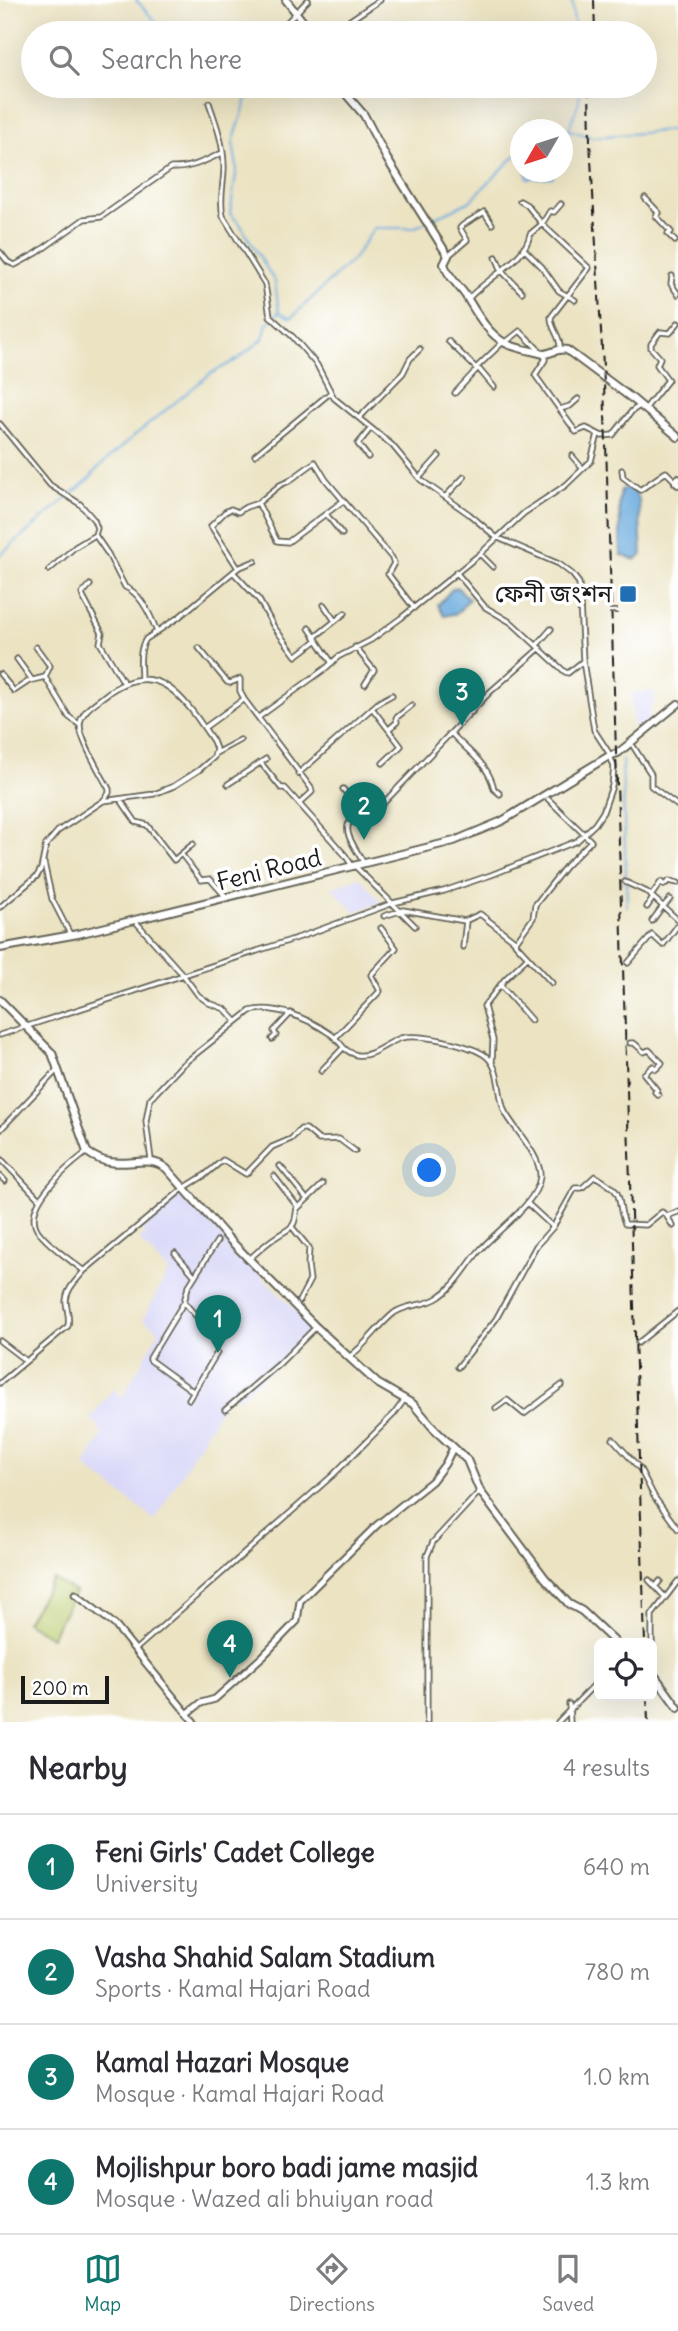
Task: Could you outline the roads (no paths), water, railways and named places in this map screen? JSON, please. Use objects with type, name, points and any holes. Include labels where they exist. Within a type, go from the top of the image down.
[{"type":"main road","points":[[286,0],[302,21]]},
{"type":"main road","points":[[349,98],[364,115],[448,256],[444,264],[446,271],[480,319],[504,342],[544,354],[560,348],[579,357],[678,438]]},
{"type":"main road","points":[[610,757],[625,752],[677,707]]},
{"type":"main road","points":[[0,949],[70,936],[428,849],[479,832],[621,751],[677,707]]},
{"type":"main road","name":"Feni Road","points":[[0,949],[54,941],[136,922],[473,838],[548,799],[610,757]]},
{"type":"main road","points":[[0,1000],[52,1053],[87,1152],[95,1158],[112,1163],[150,1160],[159,1163],[248,1259],[348,1358],[377,1383],[420,1411],[469,1463],[475,1484],[558,1593],[611,1638]]},
{"type":"main road","points":[[657,1679],[678,1708]]},
{"type":"street","points":[[287,21],[308,0]]},
{"type":"street","points":[[349,21],[380,0]]},
{"type":"street","points":[[0,1035],[285,942],[393,903],[444,891],[564,848],[585,834],[599,818],[608,800],[614,776],[610,757],[594,730],[583,661],[580,590],[576,579],[559,564],[496,537],[419,478],[392,446],[341,405],[330,393],[310,354],[270,316],[265,284],[223,216],[220,205],[224,166],[209,103]]},
{"type":"street","points":[[0,252],[8,262],[15,265],[37,253],[84,219],[101,217],[171,168],[182,169],[199,165],[222,153]]},
{"type":"street","points":[[645,198],[659,214],[656,216],[671,232]]},
{"type":"street","points":[[520,201],[589,268],[551,317],[551,325],[561,341],[560,348]]},
{"type":"street","points":[[468,299],[502,271],[550,211],[555,211],[561,204]]},
{"type":"street","points":[[448,256],[467,240],[460,228],[462,225],[472,222],[484,212],[492,224]]},
{"type":"street","points":[[675,241],[668,234],[678,227]]},
{"type":"street","points":[[523,248],[542,267],[559,291],[575,300]]},
{"type":"street","points":[[496,257],[502,271],[522,292]]},
{"type":"street","points":[[672,276],[671,284],[678,295]]},
{"type":"street","points":[[454,393],[504,342],[520,331],[544,354],[545,360],[535,375],[576,432],[586,428],[598,434],[613,435],[632,411],[643,407],[668,380],[657,365],[660,358],[651,348],[651,344],[660,332],[670,333],[678,323]]},
{"type":"street","points":[[448,341],[478,368],[494,387]]},
{"type":"street","points":[[359,418],[403,373],[410,359],[421,349]]},
{"type":"street","points":[[255,456],[330,393]]},
{"type":"street","points":[[560,409],[570,406],[578,399]]},
{"type":"street","points":[[0,425],[50,485],[74,499],[94,520],[97,528],[95,535],[75,547],[49,570]]},
{"type":"street","points":[[368,457],[358,444],[371,428]]},
{"type":"street","points":[[259,717],[332,663],[371,640],[414,608],[533,506],[566,485],[591,461],[598,434]]},
{"type":"street","points":[[419,478],[439,456]]},
{"type":"street","points":[[572,456],[583,469]]},
{"type":"street","points":[[238,568],[211,526],[231,509],[239,512],[258,503],[279,485],[315,462],[326,480],[392,558],[394,563],[388,574],[414,608]]},
{"type":"street","points":[[622,470],[623,477],[640,490],[666,472],[677,482]]},
{"type":"street","points":[[444,497],[464,477]]},
{"type":"street","points":[[258,503],[277,541],[288,542],[343,501]]},
{"type":"street","points":[[326,514],[342,534]]},
{"type":"street","points":[[95,535],[125,587],[146,607],[157,632]]},
{"type":"street","points":[[480,554],[493,567]]},
{"type":"street","points":[[141,680],[143,644],[238,568],[256,561]]},
{"type":"street","points":[[233,572],[258,600],[290,652],[296,656],[345,613]]},
{"type":"street","points":[[456,572],[485,607],[512,623],[566,673],[583,661]]},
{"type":"street","points":[[90,585],[82,594],[83,597],[102,633],[100,643],[109,662],[124,682]]},
{"type":"street","points":[[324,605],[335,621]]},
{"type":"street","points":[[609,611],[618,611]]},
{"type":"street","points":[[309,628],[332,663]]},
{"type":"street","points":[[358,866],[347,828],[351,820],[373,814],[420,762],[539,646],[551,629]]},
{"type":"street","points":[[0,674],[14,691],[45,677],[50,666],[36,647]]},
{"type":"street","points":[[355,647],[374,670],[365,684]]},
{"type":"street","points":[[199,648],[227,682],[240,679],[240,691],[244,699],[312,790],[299,804]]},
{"type":"street","points":[[17,659],[33,681]]},
{"type":"street","points":[[45,677],[69,717],[80,725],[108,789],[103,801]]},
{"type":"street","points":[[80,725],[88,709],[124,682],[156,682],[177,692],[213,741],[216,753]]},
{"type":"street","points":[[452,686],[472,712]]},
{"type":"street","points":[[298,774],[379,702],[392,695]]},
{"type":"street","points":[[204,727],[244,699]]},
{"type":"street","points":[[389,729],[397,722],[396,718],[412,705]]},
{"type":"street","points":[[372,708],[401,746],[383,763]]},
{"type":"street","points":[[451,733],[492,775],[494,789],[500,794]]},
{"type":"street","points":[[0,907],[37,876],[44,861],[46,845],[58,831],[103,801],[160,793],[174,786],[209,763],[216,753],[240,740]]},
{"type":"street","points":[[633,746],[651,774],[651,786],[678,806]]},
{"type":"street","points":[[228,783],[266,759]]},
{"type":"street","points":[[261,763],[281,788],[285,788],[345,855],[415,926]]},
{"type":"street","points":[[343,789],[358,808],[359,818]]},
{"type":"street","points":[[120,799],[136,822],[147,825],[174,860],[193,844]]},
{"type":"street","points":[[516,942],[533,918],[535,905],[566,866],[590,845],[591,841],[548,799]]},
{"type":"street","points":[[183,855],[201,880],[212,880],[226,898]]},
{"type":"street","points":[[44,861],[52,899],[70,936]]},
{"type":"street","points":[[647,907],[661,882],[664,885],[669,881],[678,883]]},
{"type":"street","points":[[625,882],[640,888],[678,920]]},
{"type":"street","points":[[652,921],[670,899]]},
{"type":"street","points":[[384,916],[400,910],[466,921],[480,914],[516,942],[516,946],[552,984]]},
{"type":"street","points":[[464,947],[466,921]]},
{"type":"street","points":[[136,922],[198,995],[225,1009],[236,1021]]},
{"type":"street","points":[[628,963],[652,935],[663,945],[678,925]]},
{"type":"street","points":[[335,1038],[380,990],[371,975],[396,948],[381,928]]},
{"type":"street","points":[[348,1358],[394,1313],[410,1305],[431,1302],[449,1290],[479,1251],[527,1203],[537,1188],[539,1170],[523,1137],[506,1112],[492,1063],[493,1040],[483,1007],[527,957]]},
{"type":"street","points":[[501,986],[531,1020]]},
{"type":"street","points":[[150,1160],[146,1121],[150,1099],[182,1065],[245,1014],[257,1009],[290,1013],[328,1032],[343,1048],[363,1055],[400,1039],[421,1037],[482,1053],[492,1063]]},
{"type":"street","points":[[272,1039],[276,1035],[274,1031],[290,1013]]},
{"type":"street","points":[[630,1043],[634,1043],[644,1052],[649,1050],[662,1063],[656,1069],[653,1066],[644,1074],[658,1095]]},
{"type":"street","points":[[321,1072],[343,1048]]},
{"type":"street","points":[[0,1130],[59,1068]]},
{"type":"street","points":[[0,1383],[68,1326],[68,1292],[84,1271],[184,1188],[223,1160],[246,1174],[272,1147],[291,1139],[300,1129],[306,1129],[319,1140],[339,1139],[355,1151]]},
{"type":"street","points":[[84,1271],[38,1231],[35,1213],[40,1200],[58,1177],[87,1152]]},
{"type":"street","points":[[0,1158],[40,1200]]},
{"type":"street","points":[[280,1166],[306,1198]]},
{"type":"street","points":[[0,1176],[5,1181]]},
{"type":"street","points":[[458,1367],[496,1319],[536,1246],[553,1227],[575,1188],[582,1188],[593,1176],[617,1191],[625,1224],[646,1225],[660,1213],[666,1215],[678,1212]]},
{"type":"street","points":[[274,1177],[298,1208]]},
{"type":"street","points":[[248,1259],[292,1227],[298,1208],[323,1184]]},
{"type":"street","points":[[527,1203],[553,1227]]},
{"type":"street","points":[[666,1215],[673,1226]]},
{"type":"street","points":[[292,1227],[309,1248],[310,1280],[299,1301]]},
{"type":"street","points":[[194,1392],[150,1360],[184,1302],[188,1287],[216,1241]]},
{"type":"street","points":[[175,1253],[195,1276]]},
{"type":"street","points":[[184,1302],[202,1323]]},
{"type":"street","points":[[638,1343],[678,1311]]},
{"type":"street","points":[[225,1410],[279,1364],[316,1327]]},
{"type":"street","points":[[0,1341],[26,1361]]},
{"type":"street","points":[[189,1399],[218,1353]]},
{"type":"street","points":[[496,1408],[507,1400],[524,1414],[562,1385]]},
{"type":"street","points":[[135,1650],[333,1475],[394,1414],[405,1399]]},
{"type":"street","points":[[613,1439],[640,1469],[655,1498],[678,1529]]},
{"type":"street","points":[[187,1714],[201,1703],[215,1699],[269,1650],[297,1621],[300,1601],[377,1525],[432,1481],[453,1448]]},
{"type":"street","points":[[427,1722],[427,1556],[433,1542],[480,1491]]},
{"type":"street","points":[[649,1580],[665,1597]]},
{"type":"street","points":[[655,1587],[660,1581]]},
{"type":"street","points":[[652,1638],[652,1615],[678,1581]]},
{"type":"street","points":[[75,1594],[105,1615],[194,1722]]},
{"type":"street","points":[[558,1722],[594,1685]]},
{"type":"street","points":[[569,1704],[570,1722]]},
{"type":"water","points":[[634,489],[639,500],[642,555],[635,560],[621,555],[619,502],[621,490]]},
{"type":"water","points":[[457,587],[469,599],[457,613],[444,616],[438,605]]},
{"type":"waterway","points":[[136,0],[155,21]]},
{"type":"waterway","points":[[572,0],[574,21]]},
{"type":"waterway","points":[[247,98],[233,143],[237,168],[230,214],[240,224],[275,282],[279,312],[291,318],[354,258],[374,228],[413,228],[424,223]]},
{"type":"waterway","points":[[573,119],[579,98]]},
{"type":"waterway","points":[[573,131],[592,137],[678,130]]},
{"type":"waterway","points":[[429,220],[469,202],[510,161]]},
{"type":"waterway","points":[[0,555],[88,480],[134,436],[210,374],[238,359],[263,339],[267,324],[279,312]]},
{"type":"waterway","points":[[622,760],[627,906]]},
{"type":"railway","points":[[594,0],[595,21]]},
{"type":"railway","points":[[589,98],[604,383],[645,1638]]},
{"type":"railway","points":[[647,1701],[648,1722]]},
{"type":"place","name":"ফেনী জংশন","points":[[628,594]]},
{"type":"place","name":"Kamal Hazari Mosque","points":[[462,726]]},
{"type":"place","name":"Vasha Shahid Salam Stadium","points":[[364,840]]},
{"type":"place","name":"Feni Girls' Cadet College","points":[[218,1353]]},
{"type":"place","name":"Mojlishpur boro badi jame masjid","points":[[230,1678]]}]
